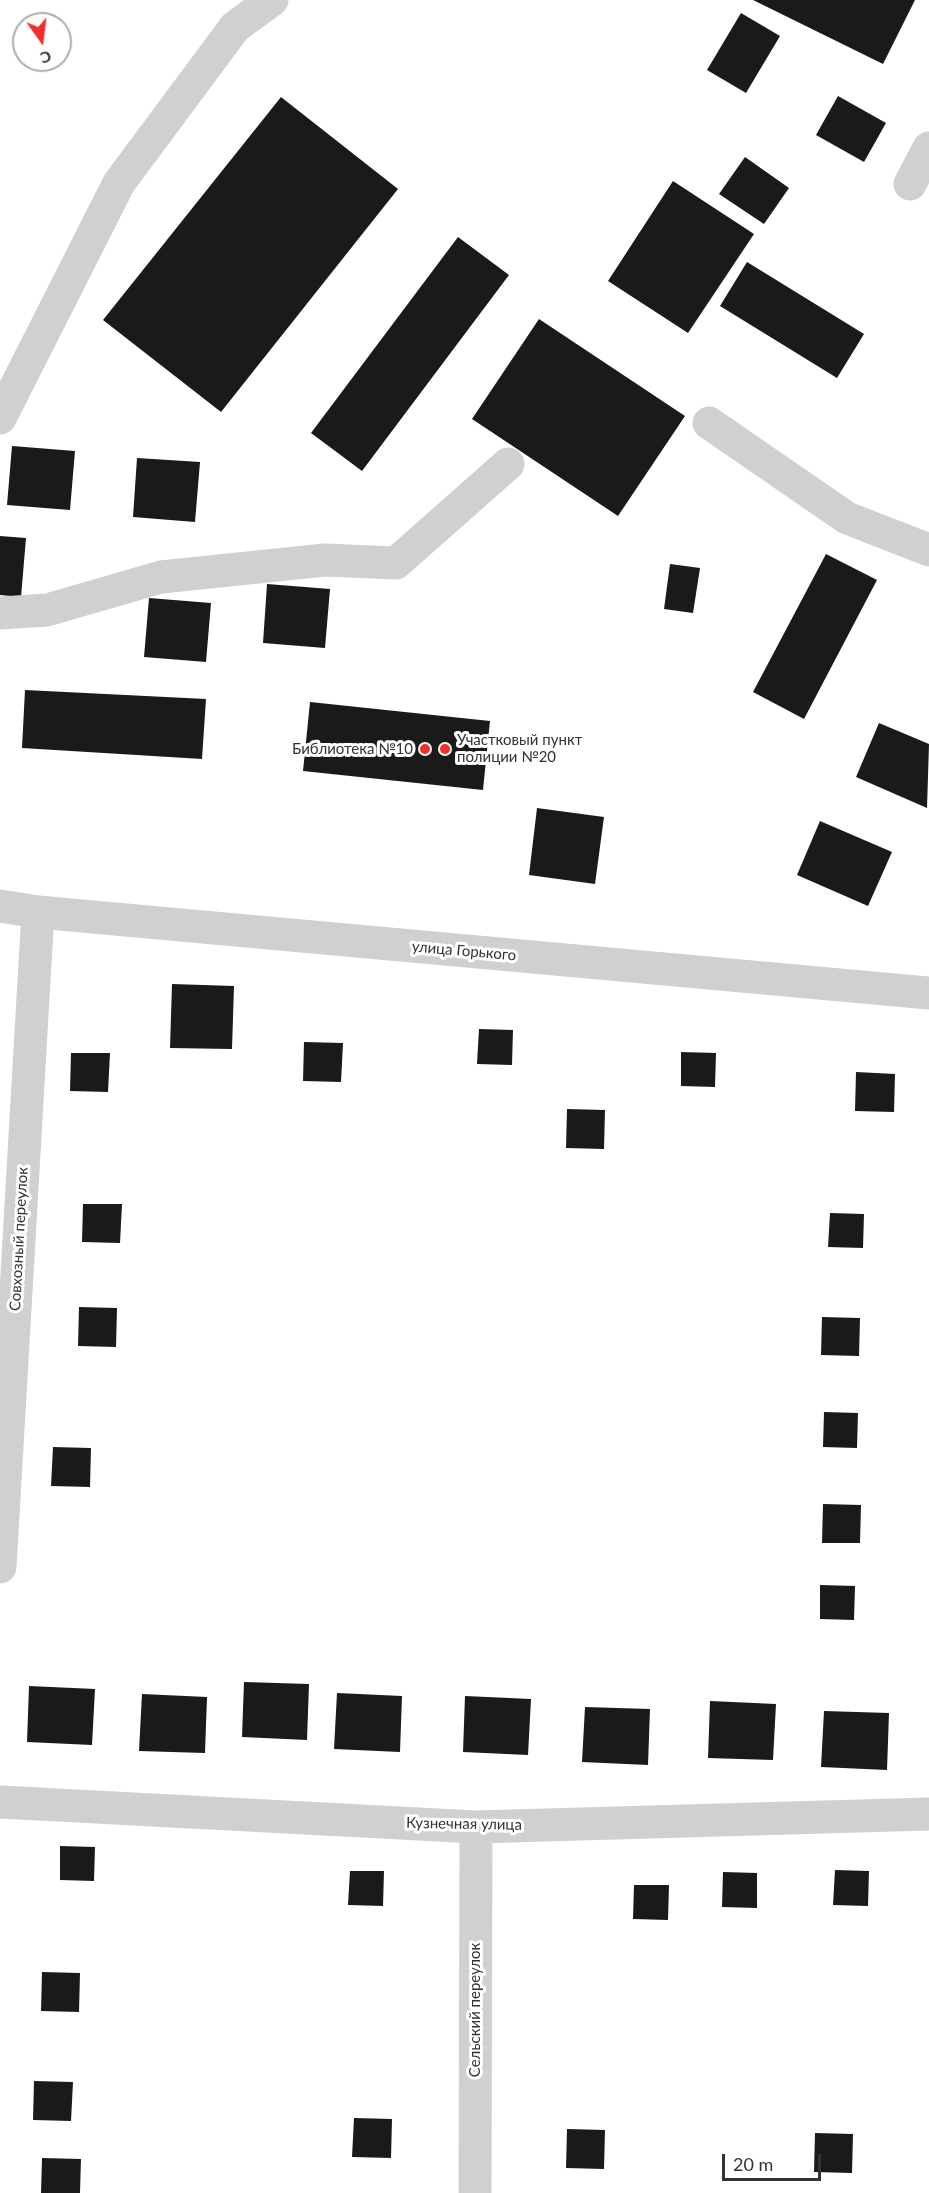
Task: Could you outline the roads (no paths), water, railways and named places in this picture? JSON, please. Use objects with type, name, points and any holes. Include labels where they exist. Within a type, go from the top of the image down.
[{"type":"lane","points":[[0,418],[119,183],[234,27],[272,0]]},
{"type":"lane","points":[[910,184],[929,148]]},
{"type":"lane","points":[[709,423],[847,518],[929,550]]},
{"type":"lane","points":[[0,613],[47,610],[161,577],[325,560],[396,563],[507,464]]},
{"type":"lane","name":"улица Горького","points":[[0,906],[38,912],[929,993]]},
{"type":"lane","name":"Совхозный переулок","points":[[0,1567],[38,912]]},
{"type":"lane","name":"Кузнечная улица","points":[[0,1802],[476,1827],[929,1814]]},
{"type":"lane","name":"Сельский переулок","points":[[475,2193],[476,1827]]},
{"type":"place","name":"Библиотека №10","points":[[425,749]]},
{"type":"place","name":"Участковый пункт полиции №20","points":[[445,749]]}]
